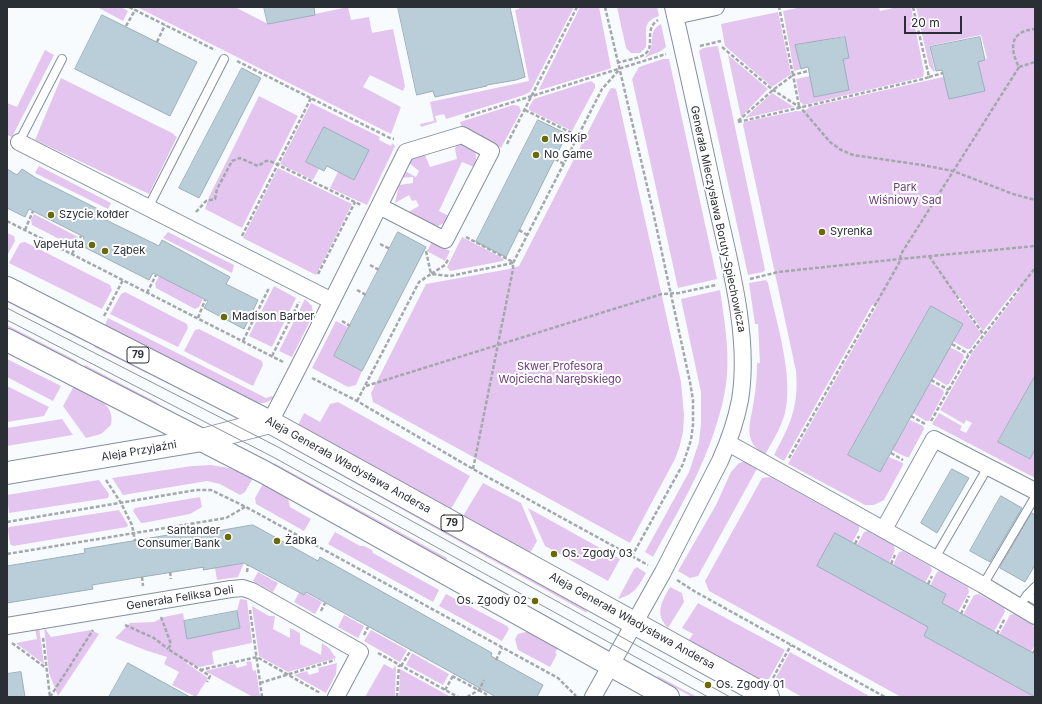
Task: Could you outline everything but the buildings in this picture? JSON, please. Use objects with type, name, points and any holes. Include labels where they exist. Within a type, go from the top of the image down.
[{"type":"main road","name":"Aleja Generała Władysława Andersa","points":[[7,288],[270,422],[635,623],[770,689]]},
{"type":"main road","points":[[7,340],[271,476],[668,697]]},
{"type":"main road","name":"Aleja Przyjaźni","points":[[7,473],[202,440],[270,422]]},
{"type":"street","points":[[670,14],[716,7]]},
{"type":"street","name":"Generała Mieczysława Boruty-Spiechowicza","points":[[593,697],[670,559],[720,461],[728,443],[740,401],[743,372],[742,334],[729,262],[670,14]]},
{"type":"street","points":[[270,422],[406,152],[462,135],[491,151],[445,240],[379,206]]},
{"type":"street","points":[[19,142],[332,301]]},
{"type":"street","points":[[884,529],[934,439],[1035,491]]},
{"type":"street","points":[[728,443],[884,529],[1035,616]]},
{"type":"street","name":"Generała Feliksa Deli","points":[[9,632],[231,589],[247,589],[355,649]]},
{"type":"street","points":[[329,696],[360,652],[355,649]]},
{"type":"lane","points":[[19,142],[62,59]]},
{"type":"lane","points":[[148,208],[224,59]]},
{"type":"lane","points":[[935,558],[988,467]]},
{"type":"lane","points":[[983,585],[1035,497]]},
{"type":"lane","points":[[1017,606],[1035,587]]},
{"type":"lane","points":[[1017,606],[1035,600]]},
{"type":"path","points":[[130,7],[219,52]]},
{"type":"path","points":[[491,151],[503,152],[578,7]]},
{"type":"path","points":[[605,7],[671,293],[693,400],[693,425],[691,440],[683,464],[632,556]]},
{"type":"path","points":[[779,7],[800,107]]},
{"type":"path","points":[[914,7],[929,76]]},
{"type":"path","points":[[126,26],[135,10]]},
{"type":"path","points":[[617,63],[645,54],[649,47],[651,27],[656,22],[670,14]]},
{"type":"path","points":[[157,42],[165,24]]},
{"type":"path","points":[[1019,67],[1013,49],[1015,40],[1020,32],[1035,29]]},
{"type":"path","points":[[696,46],[721,41]]},
{"type":"path","points":[[722,48],[773,90],[800,107],[830,142],[847,153],[953,171],[1013,194],[1035,200]]},
{"type":"path","points":[[459,119],[619,70],[669,53]]},
{"type":"path","points":[[233,59],[390,138],[396,139]]},
{"type":"path","points":[[789,459],[899,264],[901,254],[1019,67],[1035,62]]},
{"type":"path","points":[[473,469],[513,263],[602,89],[619,70]]},
{"type":"path","points":[[808,71],[793,75],[773,90],[738,122],[916,81],[929,76],[943,74]]},
{"type":"path","points":[[241,236],[311,98]]},
{"type":"path","points":[[525,110],[578,136]]},
{"type":"path","points":[[194,214],[206,201],[215,199],[217,189],[229,165],[237,158],[258,166],[268,161],[342,196]]},
{"type":"path","points":[[554,159],[564,164]]},
{"type":"path","points":[[316,278],[355,202]]},
{"type":"path","points":[[25,230],[33,212]]},
{"type":"path","points":[[7,221],[284,363]]},
{"type":"path","points":[[519,230],[528,235]]},
{"type":"path","points":[[461,234],[513,263]]},
{"type":"path","points":[[72,254],[81,236]]},
{"type":"path","points":[[374,241],[390,249]]},
{"type":"path","points":[[746,279],[778,272],[900,258],[1035,246]]},
{"type":"path","points":[[428,247],[426,251],[431,274]]},
{"type":"path","points":[[357,401],[419,282],[445,265],[450,255]]},
{"type":"path","points":[[929,256],[983,334]]},
{"type":"path","points":[[431,274],[450,276],[513,263]]},
{"type":"path","points":[[911,416],[929,426],[969,354],[1035,268]]},
{"type":"path","points":[[147,293],[156,275]]},
{"type":"path","points":[[104,316],[123,280]]},
{"type":"path","points":[[243,341],[272,282]]},
{"type":"path","points":[[366,386],[662,294],[720,284]]},
{"type":"path","points":[[272,356],[302,297]]},
{"type":"path","points":[[198,318],[205,300]]},
{"type":"path","points":[[952,344],[969,354]]},
{"type":"path","points":[[307,375],[357,401],[473,469],[650,566]]},
{"type":"path","points":[[932,380],[949,390]]},
{"type":"path","points":[[890,453],[908,462]]},
{"type":"path","points":[[106,480],[121,503],[132,525],[135,541]]},
{"type":"path","points":[[7,522],[196,490],[211,490],[246,507],[558,678],[578,697]]},
{"type":"path","points":[[7,554],[226,518],[246,507]]},
{"type":"path","points":[[170,572],[171,579]]},
{"type":"path","points":[[675,578],[694,591],[885,697]]},
{"type":"path","points":[[247,589],[262,697]]},
{"type":"path","points":[[961,614],[970,594]]},
{"type":"path","points":[[997,634],[1017,606]]},
{"type":"path","points":[[161,612],[171,644],[168,649]]},
{"type":"path","points":[[42,634],[50,697],[97,624]]},
{"type":"path","points":[[123,625],[154,638],[168,649],[210,676],[206,682]]},
{"type":"path","points":[[9,632],[12,643],[47,669]]},
{"type":"path","points":[[260,683],[341,659],[355,649],[359,642],[458,697]]},
{"type":"path","points":[[770,689],[791,645]]},
{"type":"path","points":[[496,660],[502,648]]},
{"type":"path","points":[[397,697],[400,666],[411,650]]},
{"type":"path","points":[[200,670],[257,657],[329,696]]},
{"type":"path","points":[[445,690],[453,675],[486,694],[485,697]]},
{"type":"path","points":[[467,697],[479,690],[484,680]]},
{"type":"green space","points":[[97,7],[121,7],[128,11],[123,21]]},
{"type":"green space","points":[[137,7],[235,7],[268,24],[348,7],[351,20],[369,17],[372,33],[393,29],[405,86],[403,91],[370,75],[363,87],[401,107],[391,134]]},
{"type":"green space","points":[[519,7],[574,7],[530,92],[446,119],[444,114],[435,116],[437,122],[421,127],[420,124],[434,121],[430,102],[529,81],[515,10],[519,9]]},
{"type":"green space","points":[[580,7],[599,7],[611,68],[540,90],[539,89]]},
{"type":"green space","points":[[617,7],[657,7],[659,16],[649,21],[646,28],[646,47],[640,53],[631,53],[626,48]]},
{"type":"green space","points":[[802,7],[879,7],[880,11],[893,7],[911,7],[924,72],[923,77],[804,105],[800,102],[796,79],[810,76],[814,97],[849,90],[843,59],[849,58],[844,36],[808,44],[795,45],[801,69],[794,71],[783,11]]},
{"type":"green space","name":"Park Wiśniowy Sad","points":[[916,7],[1035,7],[1035,376],[998,441],[1029,459],[1035,449],[1035,478],[932,424],[939,413],[962,426],[960,430],[966,433],[972,423],[966,420],[964,424],[940,410],[972,353],[1021,289],[1016,289],[983,331],[958,295],[955,296],[981,334],[970,349],[967,349],[953,341],[963,324],[931,306],[848,455],[879,472],[889,457],[903,463],[884,500],[874,505],[865,505],[788,464],[878,304],[872,305],[784,461],[774,455],[789,425],[795,405],[797,384],[796,371],[743,125],[744,122],[802,111],[810,107],[943,77],[984,91],[978,62],[987,58],[981,35],[929,46],[935,72],[929,65]]},
{"type":"green space","points":[[778,12],[791,74],[772,87],[725,46],[721,24]]},
{"type":"green space","points":[[661,24],[666,47],[661,51],[644,58],[651,49],[656,27]]},
{"type":"green space","points":[[718,46],[765,270],[763,272],[748,275],[699,51],[703,48]]},
{"type":"green space","points":[[45,50],[54,55],[12,137],[7,135],[7,103],[17,107]]},
{"type":"green space","points":[[728,55],[768,89],[741,117]]},
{"type":"green space","points":[[663,59],[669,59],[717,279],[678,288],[632,79],[639,67]]},
{"type":"green space","points":[[61,78],[174,134],[177,137],[149,194],[35,140]]},
{"type":"green space","points":[[591,81],[595,84],[595,88],[572,131],[529,110],[529,107],[534,99]]},
{"type":"green space","name":"Skwer Profesora Wojciecha Narębskiego","points":[[610,89],[616,89],[681,382],[684,415],[683,432],[675,459],[630,543],[373,402],[371,393],[426,284],[519,266]]},
{"type":"green space","points":[[772,93],[794,107],[745,118]]},
{"type":"green space","points":[[259,96],[298,116],[242,228],[205,209],[209,197]]},
{"type":"green space","points":[[311,103],[380,137],[379,140],[391,146],[392,143],[395,146],[367,205],[330,188],[338,172],[354,180],[324,128],[306,162],[319,169],[313,180],[280,164]]},
{"type":"green space","points":[[513,105],[519,106],[521,111],[501,148],[462,128],[460,122]]},
{"type":"green space","points":[[465,142],[475,152],[476,159],[474,167],[462,162],[439,211],[449,216],[444,223],[436,227],[408,212],[419,206],[416,200],[412,201],[409,195],[395,203],[399,185],[413,183],[413,177],[400,178],[404,172],[416,177],[419,171],[409,163],[411,158],[425,155],[430,167],[457,159],[455,149],[456,145]]},
{"type":"green space","points":[[39,166],[111,203],[108,209],[35,173]]},
{"type":"green space","points":[[278,168],[352,204],[316,275],[243,238]]},
{"type":"green space","points":[[34,214],[78,237],[76,243],[71,245],[32,225],[31,220]]},
{"type":"green space","points":[[168,232],[234,265],[232,273],[163,238]]},
{"type":"green space","points":[[7,233],[14,236],[15,241],[7,256]]},
{"type":"green space","points":[[462,237],[504,259],[503,261],[450,271],[447,267]]},
{"type":"green space","points":[[25,242],[110,285],[112,290],[102,309],[9,263],[20,243]]},
{"type":"green space","points":[[432,242],[450,251],[445,261],[427,251]]},
{"type":"green space","points":[[159,276],[203,299],[199,307],[195,309],[156,288],[155,284]]},
{"type":"green space","points":[[766,280],[768,283],[783,348],[786,366],[787,398],[785,413],[781,424],[765,455],[753,443],[749,430],[756,386],[757,363],[760,363],[758,324],[755,324],[749,283]]},
{"type":"green space","points":[[274,286],[296,298],[272,347],[249,336]]},
{"type":"green space","points":[[720,290],[726,332],[727,353],[727,380],[722,406],[699,471],[653,557],[645,552],[689,472],[699,442],[701,424],[701,392],[681,299]]},
{"type":"green space","points":[[125,292],[187,324],[188,328],[178,347],[110,314],[121,294]]},
{"type":"green space","points":[[305,299],[312,306],[313,315],[292,357],[279,351]]},
{"type":"green space","points":[[7,300],[87,341],[86,342],[7,302]]},
{"type":"green space","points":[[108,318],[266,398],[272,396],[274,397],[266,402],[256,402],[105,325]]},
{"type":"green space","points":[[336,321],[349,328],[334,356],[362,371],[356,385],[348,387],[312,368]]},
{"type":"green space","points":[[7,325],[77,361],[76,363],[7,328]]},
{"type":"green space","points":[[199,329],[262,361],[263,365],[253,386],[184,351],[195,330]]},
{"type":"green space","points":[[95,345],[170,383],[171,385],[94,347]]},
{"type":"green space","points":[[950,347],[963,354],[964,357],[949,384],[946,385],[933,377]]},
{"type":"green space","points":[[7,359],[61,386],[53,401],[7,377]]},
{"type":"green space","points":[[85,365],[160,404],[154,403],[84,367]]},
{"type":"green space","points":[[930,383],[943,390],[944,393],[929,421],[926,421],[913,413]]},
{"type":"green space","points":[[7,386],[49,407],[44,416],[7,422]]},
{"type":"green space","points":[[74,386],[100,400],[110,410],[112,417],[111,425],[101,434],[86,438],[63,406]]},
{"type":"green space","points":[[338,402],[470,476],[451,509],[298,425],[304,413],[320,422],[330,404]]},
{"type":"green space","points":[[62,419],[73,435],[7,446],[7,428]]},
{"type":"green space","points":[[910,420],[923,426],[924,429],[909,457],[906,457],[892,450]]},
{"type":"green space","points":[[285,444],[581,606],[587,613]]},
{"type":"green space","points":[[747,461],[759,465],[698,576],[690,578],[678,571],[716,505],[731,472],[739,463]]},
{"type":"green space","points":[[274,463],[447,558],[446,561],[274,465]]},
{"type":"green space","points":[[211,465],[229,468],[253,478],[245,492],[240,495],[220,484],[207,481],[123,495],[112,478],[192,466]]},
{"type":"green space","points":[[770,477],[859,526],[859,530],[852,543],[928,627],[924,636],[1035,697],[901,697],[709,591],[705,581],[762,478]]},
{"type":"green space","points":[[99,480],[109,494],[108,498],[9,513],[7,495]]},
{"type":"green space","points":[[483,483],[521,503],[537,541],[530,553],[463,516]]},
{"type":"green space","points":[[263,484],[288,498],[290,507],[311,519],[304,531],[256,504],[255,498]]},
{"type":"green space","points":[[200,497],[202,507],[190,514],[141,523],[133,511],[135,508]]},
{"type":"green space","points":[[528,508],[620,559],[608,581],[545,546]]},
{"type":"green space","points":[[119,510],[128,525],[127,527],[13,546],[10,544],[9,527]]},
{"type":"green space","points":[[868,531],[894,545],[895,550],[889,563],[857,545],[864,532]]},
{"type":"green space","points":[[335,532],[360,546],[364,546],[372,550],[373,553],[439,590],[433,602],[328,544]]},
{"type":"green space","points":[[903,551],[930,566],[932,570],[925,583],[893,565],[899,552]]},
{"type":"green space","points":[[244,563],[238,577],[217,580],[215,568]]},
{"type":"green space","points":[[637,567],[646,573],[641,582],[628,595],[618,599],[634,569]]},
{"type":"green space","points":[[940,571],[968,587],[969,592],[958,612],[942,603],[946,594],[930,586],[937,572]]},
{"type":"green space","points":[[258,572],[278,583],[273,592],[253,581]]},
{"type":"green space","points":[[670,587],[682,593],[684,602],[668,628],[661,618],[660,613],[662,602]]},
{"type":"green space","points":[[299,593],[304,595],[306,593],[322,602],[315,614],[294,602]]},
{"type":"green space","points":[[446,594],[507,626],[509,629],[502,641],[439,606]]},
{"type":"green space","points":[[979,594],[1004,608],[1005,612],[994,632],[963,615],[974,595]]},
{"type":"green space","points":[[240,599],[247,600],[252,643],[214,651],[212,653],[214,664],[200,667],[185,662],[208,678],[196,697],[172,685],[179,672],[164,664],[167,657],[115,638],[130,623],[154,622],[164,617],[183,613],[187,639],[240,628],[237,611]]},
{"type":"green space","points":[[698,603],[785,650],[769,679],[757,680],[688,641],[693,634],[682,628]]},
{"type":"green space","points":[[252,606],[269,616],[275,616],[273,629],[290,638],[290,628],[300,633],[300,644],[321,655],[322,643],[329,648],[336,658],[288,672],[259,656]]},
{"type":"green space","points":[[1014,614],[1035,626],[1035,645],[1031,652],[999,635],[1010,615]]},
{"type":"green space","points":[[344,615],[364,626],[358,638],[338,627]]},
{"type":"green space","points":[[35,627],[39,627],[44,664],[16,643],[37,639]]},
{"type":"green space","points":[[44,627],[51,637],[91,630],[99,634],[58,696],[49,673]]},
{"type":"green space","points":[[371,630],[407,650],[400,662],[364,641]]},
{"type":"green space","points":[[529,631],[558,648],[555,653],[557,654],[550,667],[518,650],[515,639],[518,634]]},
{"type":"green space","points":[[790,652],[871,697],[802,697],[774,681]]},
{"type":"green space","points":[[412,653],[449,674],[443,685],[406,665]]},
{"type":"green space","points":[[251,661],[253,671],[256,670],[260,697],[253,697],[205,671],[235,664],[237,668],[247,665],[246,662]]},
{"type":"green space","points":[[337,663],[336,674],[326,693],[294,675],[307,671],[309,675],[319,672],[318,668]]},
{"type":"green space","points":[[384,664],[393,669],[395,666],[396,667],[395,697],[365,697]]},
{"type":"green space","points":[[400,669],[451,697],[399,697]]},
{"type":"green space","points":[[656,675],[697,697],[692,697],[660,679]]},
{"type":"tram line","points":[[7,308],[278,447],[730,697]]},
{"type":"tram line","points":[[7,320],[273,457],[708,697]]},
{"type":"place","name":"MSKiP","points":[[545,139]]},
{"type":"place","name":"No Game","points":[[536,155]]},
{"type":"place","name":"Szycie kołder","points":[[51,215]]},
{"type":"place","name":"Syrenka","points":[[822,232]]},
{"type":"place","name":"VapeHuta","points":[[92,245]]},
{"type":"place","name":"Ząbek","points":[[105,251]]},
{"type":"place","name":"Madison Barber","points":[[224,317]]},
{"type":"place","name":"Santander Consumer Bank","points":[[228,537]]},
{"type":"place","name":"Żabka","points":[[277,541]]},
{"type":"place","name":"Os. Zgody 03","points":[[554,554]]},
{"type":"place","name":"Os. Zgody 02","points":[[535,601]]},
{"type":"place","name":"Os. Zgody 01","points":[[708,685]]}]
